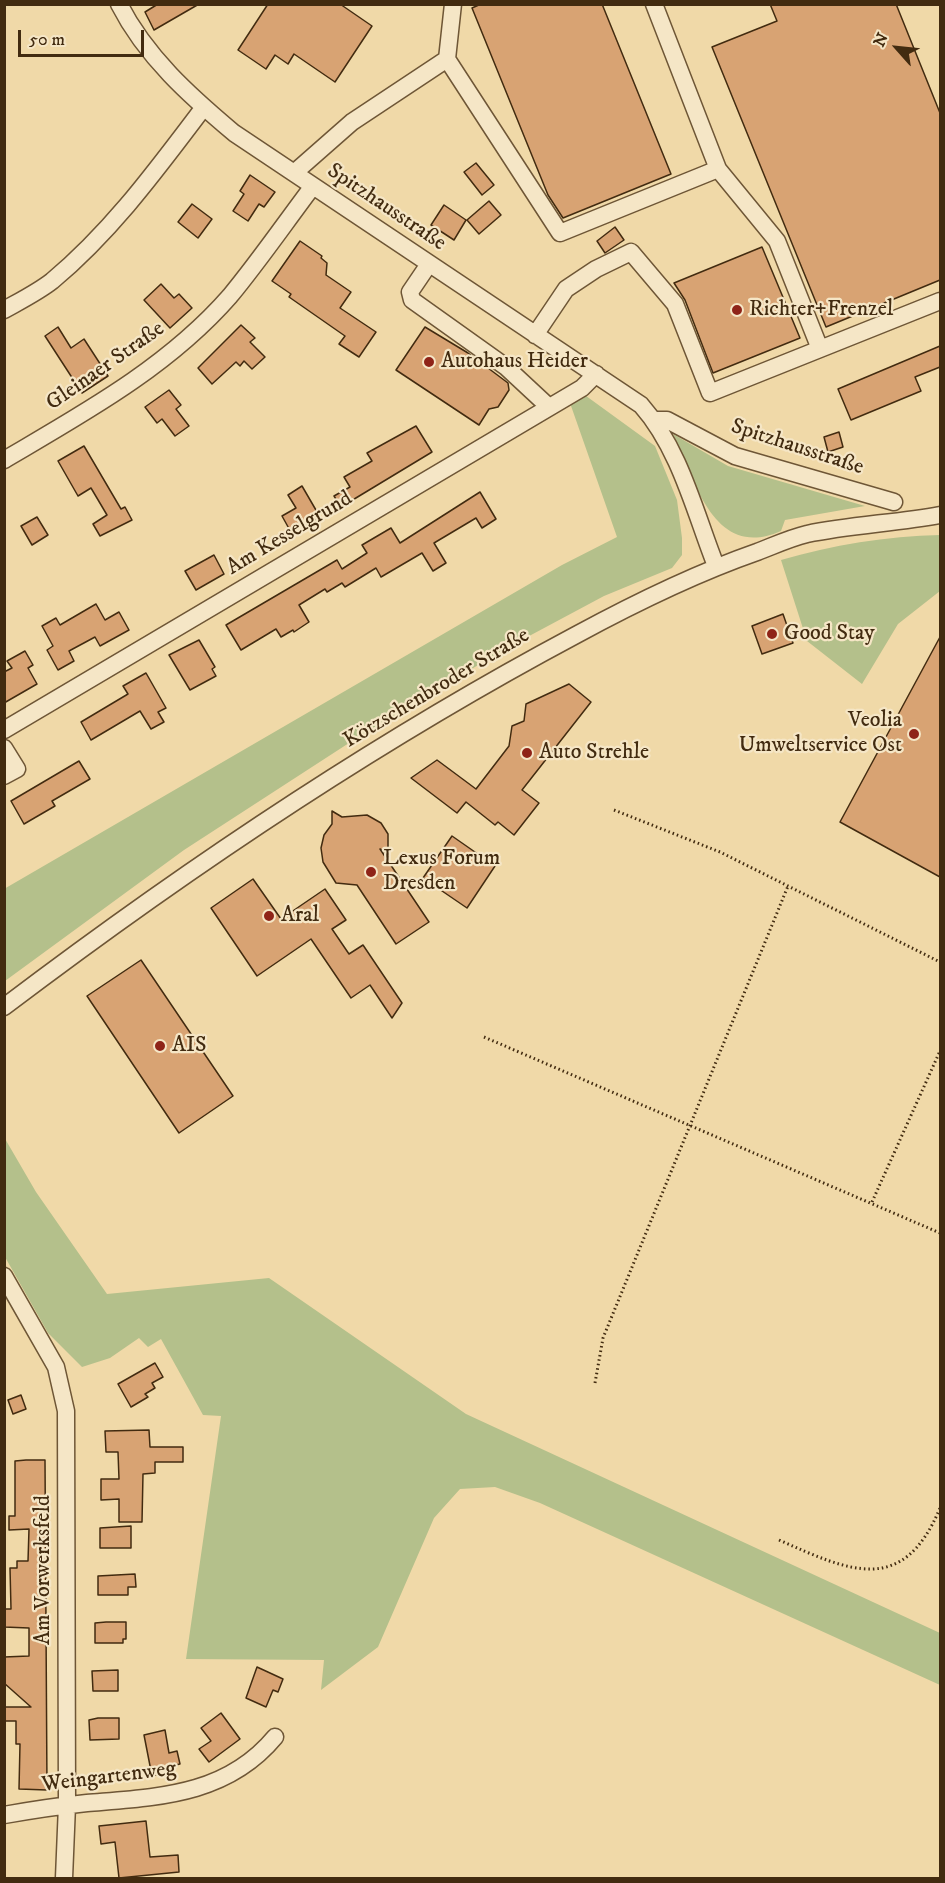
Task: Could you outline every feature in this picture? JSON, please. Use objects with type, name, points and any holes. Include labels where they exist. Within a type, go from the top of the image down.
[{"type":"street","name":"Spitzhausstraße","points":[[119,4],[151,54],[204,107],[234,133],[642,405],[655,420],[671,451],[717,566]]},
{"type":"street","points":[[453,4],[447,59],[560,233],[718,169]]},
{"type":"street","points":[[654,4],[718,169],[777,241],[820,349]]},
{"type":"street","points":[[294,173],[352,122],[447,59]]},
{"type":"street","points":[[4,310],[50,282],[98,239],[139,194],[204,107]]},
{"type":"street","name":"Gleinaer Straße","points":[[4,460],[99,404],[162,360],[229,297],[314,186]]},
{"type":"street","points":[[535,335],[566,289],[596,269],[631,252],[675,304],[710,393],[940,301]]},
{"type":"street","points":[[429,264],[410,292],[412,300],[506,367],[549,407]]},
{"type":"street","name":"Am Kesselgrund","points":[[4,730],[582,388],[596,374]]},
{"type":"street","name":"Spitzhausstraße","points":[[655,420],[667,420],[735,456],[894,502]]},
{"type":"street","name":"Kötzschenbroder Straße","points":[[4,1007],[170,884],[314,788],[501,675],[623,609],[717,566],[806,534],[887,525],[940,515]]},
{"type":"street","points":[[4,748],[17,769],[4,776]]},
{"type":"street","name":"Am Vorwerksfeld","points":[[4,1276],[56,1367],[66,1411],[67,1805],[64,1878]]},
{"type":"street","name":"Weingartenweg","points":[[4,1815],[67,1805],[176,1795],[222,1780],[262,1752],[275,1737]]},
{"type":"path","points":[[614,810],[720,852],[940,962]]},
{"type":"path","points":[[595,1383],[603,1338],[788,886]]},
{"type":"path","points":[[483,1037],[940,1233]]},
{"type":"path","points":[[872,1203],[938,1062],[940,1051]]},
{"type":"path","points":[[779,1540],[834,1565],[864,1571],[890,1566],[915,1552],[940,1508]]},
{"type":"green space","points":[[582,393],[655,446],[677,500],[682,555],[672,568],[604,596],[503,650],[349,743],[184,850],[5,981],[4,889],[562,565],[617,537],[570,403]]},
{"type":"green space","points":[[673,434],[728,466],[865,506],[785,520],[781,531],[758,537],[739,535],[723,526],[710,511],[699,493]]},
{"type":"green space","points":[[940,535],[940,591],[898,624],[862,684],[807,641],[781,560],[860,542]]},
{"type":"green space","points":[[4,1137],[36,1192],[107,1294],[269,1278],[466,1414],[940,1633],[940,1685],[540,1503],[495,1487],[460,1489],[434,1518],[378,1647],[321,1690],[324,1660],[186,1659],[221,1416],[203,1415],[161,1339],[148,1347],[139,1338],[110,1358],[82,1367],[48,1333],[5,1257]]},
{"type":"building","points":[[158,4],[199,4],[154,30],[145,12]]},
{"type":"building","points":[[268,4],[340,4],[372,26],[335,82],[294,54],[288,64],[275,55],[266,69],[238,50]]},
{"type":"building","points":[[481,4],[602,4],[671,174],[563,218],[548,195],[472,8]]},
{"type":"building","points":[[770,4],[896,4],[940,113],[940,280],[826,327],[712,47],[777,21]]},
{"type":"building","points":[[476,163],[494,185],[482,195],[464,172]]},
{"type":"building","points":[[250,175],[275,192],[264,207],[259,204],[248,221],[233,211],[244,194],[240,191]]},
{"type":"building","points":[[489,201],[501,215],[479,234],[467,220]]},
{"type":"building","points":[[192,204],[212,219],[198,238],[178,222]]},
{"type":"building","points":[[444,205],[466,220],[454,240],[431,225]]},
{"type":"building","points":[[615,227],[624,240],[605,253],[597,241]]},
{"type":"building","points":[[300,241],[322,256],[321,258],[327,263],[326,275],[351,292],[340,308],[376,332],[359,357],[339,344],[345,336],[289,297],[291,294],[272,281]]},
{"type":"building","name":"Richter+Frenzel","points":[[762,247],[800,338],[713,373],[685,300],[674,283]]},
{"type":"building","points":[[161,284],[174,298],[179,294],[192,308],[170,328],[144,300]]},
{"type":"building","points":[[241,325],[255,338],[250,342],[265,357],[252,369],[244,361],[240,366],[236,362],[212,384],[198,368]]},
{"type":"building","points":[[58,327],[71,348],[84,339],[108,376],[82,393],[45,336]]},
{"type":"building","points":[[425,327],[468,353],[508,383],[509,390],[498,407],[489,409],[479,425],[396,370]]},
{"type":"building","points":[[940,346],[940,367],[915,377],[921,391],[851,420],[838,389]]},
{"type":"building","points":[[169,390],[181,405],[176,409],[189,426],[175,436],[162,419],[157,423],[145,407]]},
{"type":"building","points":[[416,426],[432,452],[341,507],[334,496],[350,487],[344,477],[372,461],[367,453]]},
{"type":"building","points":[[839,432],[843,447],[828,452],[824,437]]},
{"type":"building","points":[[84,446],[121,509],[125,507],[132,520],[100,536],[93,524],[107,515],[91,488],[78,496],[58,461]]},
{"type":"building","points":[[302,486],[320,517],[292,534],[282,516],[296,508],[288,495]]},
{"type":"building","points":[[480,492],[496,519],[482,528],[476,518],[434,543],[446,563],[433,571],[422,553],[381,577],[376,568],[345,587],[342,583],[327,592],[325,589],[299,605],[309,622],[294,632],[293,630],[281,637],[276,629],[241,650],[226,625],[337,560],[342,569],[367,553],[362,545],[391,528],[400,543]]},
{"type":"building","points":[[37,517],[48,535],[32,545],[21,526]]},
{"type":"building","points":[[214,555],[224,574],[196,590],[185,571]]},
{"type":"building","points":[[96,604],[105,620],[119,612],[129,630],[100,646],[95,637],[69,651],[74,661],[58,670],[47,650],[53,646],[42,626],[56,618],[60,625]]},
{"type":"building","name":"Good Stay","points":[[783,614],[793,643],[762,654],[752,626]]},
{"type":"building","name":"Veolia Umweltservice Ost","points":[[940,637],[940,877],[840,822]]},
{"type":"building","points":[[199,640],[215,667],[212,669],[216,676],[190,690],[169,655]]},
{"type":"building","points":[[25,651],[33,665],[28,668],[37,684],[4,703],[4,672],[12,668],[7,661]]},
{"type":"building","points":[[146,673],[166,708],[158,712],[164,722],[151,729],[140,711],[91,740],[81,722],[128,694],[123,686]]},
{"type":"building","name":"Auto Strehle","points":[[569,684],[591,702],[522,790],[539,803],[514,835],[498,822],[495,825],[466,802],[457,813],[411,778],[437,760],[476,789],[509,746],[512,726],[524,721],[526,704]]},
{"type":"building","points":[[79,761],[90,779],[52,801],[55,806],[24,824],[11,801]]},
{"type":"building","points":[[332,811],[342,817],[367,815],[381,823],[388,834],[388,854],[380,849],[429,922],[396,944],[357,885],[336,883],[323,862],[321,848],[324,835],[332,824]]},
{"type":"building","points":[[452,836],[495,866],[467,908],[423,878]]},
{"type":"building","points":[[253,879],[281,919],[325,889],[346,920],[332,929],[349,954],[363,945],[402,1003],[392,1018],[370,985],[351,998],[311,939],[257,976],[211,908]]},
{"type":"building","name":"AIS","points":[[141,960],[233,1096],[179,1133],[87,996]]},
{"type":"building","points":[[155,1363],[163,1377],[152,1383],[155,1388],[145,1394],[148,1397],[131,1407],[118,1384]]},
{"type":"building","points":[[21,1395],[26,1409],[13,1414],[8,1400]]},
{"type":"building","points":[[149,1430],[150,1447],[183,1447],[183,1462],[155,1462],[155,1473],[143,1474],[142,1522],[119,1522],[119,1499],[101,1500],[101,1479],[119,1479],[118,1452],[106,1452],[105,1431]]},
{"type":"building","points":[[45,1460],[47,1790],[19,1789],[20,1744],[16,1744],[16,1721],[4,1721],[4,1707],[31,1707],[4,1683],[4,1657],[29,1656],[29,1628],[4,1627],[4,1609],[11,1609],[10,1568],[17,1568],[17,1561],[28,1561],[29,1529],[9,1530],[9,1516],[15,1516],[15,1461]]},
{"type":"building","points":[[131,1526],[131,1548],[100,1548],[100,1528]]},
{"type":"building","points":[[135,1574],[136,1587],[128,1587],[128,1595],[98,1595],[98,1576]]},
{"type":"building","points":[[126,1622],[126,1639],[123,1639],[123,1643],[95,1643],[95,1623]]},
{"type":"building","points":[[257,1667],[283,1679],[278,1692],[273,1690],[266,1707],[246,1698]]},
{"type":"building","points":[[118,1670],[118,1691],[93,1691],[92,1671]]},
{"type":"building","points":[[221,1713],[240,1739],[209,1762],[199,1749],[211,1741],[201,1728]]},
{"type":"building","points":[[119,1718],[119,1739],[90,1740],[89,1720]]},
{"type":"building","points":[[165,1730],[169,1753],[177,1751],[180,1764],[171,1766],[172,1771],[152,1776],[144,1735]]},
{"type":"building","points":[[146,1821],[150,1857],[178,1855],[179,1872],[119,1878],[115,1842],[101,1844],[99,1826]]},
{"type":"place","name":"Richter+Frenzel","points":[[737,310]]},
{"type":"place","name":"Autohaus Heider","points":[[429,362]]},
{"type":"place","name":"Good Stay","points":[[772,634]]},
{"type":"place","name":"Veolia Umweltservice Ost","points":[[914,734]]},
{"type":"place","name":"Auto Strehle","points":[[527,753]]},
{"type":"place","name":"Lexus Forum Dresden","points":[[371,872]]},
{"type":"place","name":"Aral","points":[[269,916]]},
{"type":"place","name":"AIS","points":[[160,1046]]}]
